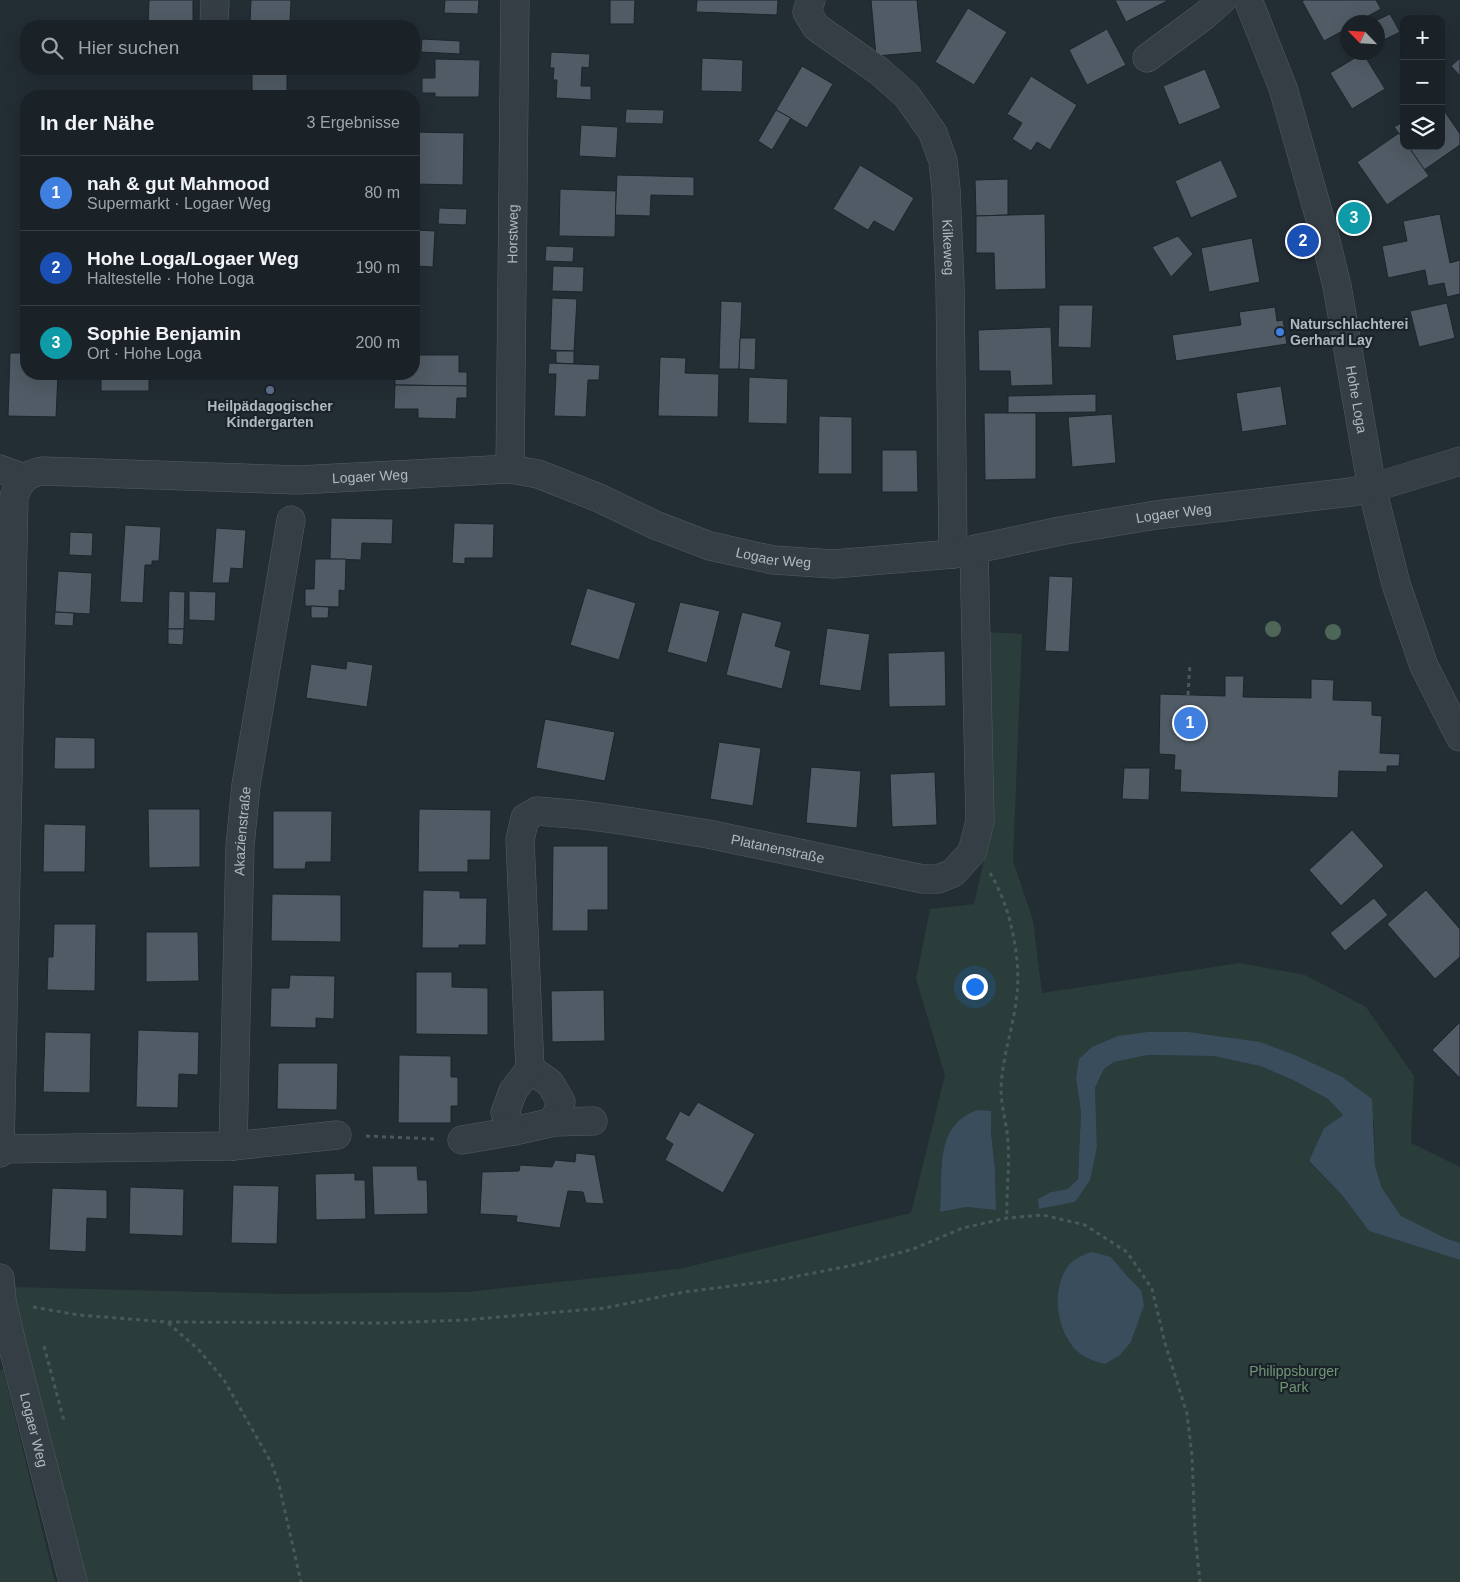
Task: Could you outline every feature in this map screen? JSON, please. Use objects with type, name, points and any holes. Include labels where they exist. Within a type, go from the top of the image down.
[{"type":"street","points":[[214,20],[215,0]]},
{"type":"street","name":"Horstweg","points":[[510,469],[515,0]]},
{"type":"street","name":"Kilkeweg","points":[[811,0],[807,12],[816,27],[880,71],[907,96],[933,133],[943,160],[964,552]]},
{"type":"street","points":[[1146,58],[1204,16],[1222,0]]},
{"type":"street","name":"Hohe Loga","points":[[1248,0],[1283,88],[1324,233],[1337,286],[1372,488],[1396,584],[1424,666],[1460,737]]},
{"type":"street","name":"Logaer Weg","points":[[0,1153],[14,497],[18,486],[12,473],[42,471],[298,480],[510,469],[538,474],[599,498],[655,525],[710,546],[773,560],[834,564],[964,552],[1060,531],[1156,515],[1372,488],[1460,461]]},
{"type":"street","name":"Akazienstraße","points":[[232,1146],[240,846],[246,785],[290,520]]},
{"type":"street","name":"Platanenstraße","points":[[530,1069],[520,840],[526,818],[537,811],[584,815],[708,834],[923,879],[938,879],[953,873],[972,852],[980,821],[964,552]]},
{"type":"street","points":[[514,1131],[505,1112],[513,1091],[530,1069],[550,1083],[561,1102],[554,1122]]},
{"type":"street","points":[[462,1140],[554,1122],[593,1121]]},
{"type":"street","points":[[0,1149],[232,1146],[337,1135]]},
{"type":"street","name":"Logaer Weg","points":[[1,1290],[74,1582]]},
{"type":"path","points":[[1188,695],[1190,663]]},
{"type":"path","points":[[972,852],[982,862],[996,883],[1011,924],[1017,960],[1017,994],[1003,1064],[1001,1090],[1008,1140],[1007,1218]]},
{"type":"path","points":[[337,1135],[462,1140]]},
{"type":"path","points":[[1,1290],[79,1315],[167,1322],[387,1323],[464,1320],[605,1308],[684,1292],[778,1280],[859,1264],[913,1249],[963,1228],[1007,1218],[1043,1215],[1085,1225],[1127,1252],[1152,1289],[1165,1343],[1187,1414],[1192,1456],[1195,1534],[1200,1582]]},
{"type":"path","points":[[167,1322],[199,1350],[224,1380],[272,1464],[279,1485],[301,1582]]},
{"type":"green space","name":"Philippsburger Park","points":[[985,632],[1022,634],[1013,861],[1033,920],[1042,993],[1240,963],[1305,975],[1366,1007],[1414,1076],[1411,1143],[1460,1167],[1460,1243],[1445,1238],[1401,1216],[1382,1188],[1375,1166],[1374,1122],[1226,1037],[1189,1032],[1148,1032],[1076,1078],[1081,1112],[1078,1179],[1069,1189],[1051,1192],[1039,1209],[1075,1202],[1097,1147],[1095,1088],[1104,1069],[1114,1062],[1148,1055],[1213,1056],[1260,1066],[1293,1080],[1328,1099],[1343,1115],[1324,1128],[1309,1162],[1342,1195],[1369,1231],[1460,1260],[1460,1582],[85,1582],[11,1287],[284,1294],[466,1292],[679,1269],[911,1213],[945,1075],[916,979],[930,909],[974,904],[985,856]],"holes":[[[990,1119],[995,1169],[996,1210],[966,1207],[940,1212],[941,1163]],[[1111,1257],[1141,1290],[1135,1331],[1131,1342],[1090,1360],[1078,1352],[1066,1339]]]},
{"type":"green space","points":[[3,1369],[55,1582],[0,1582],[0,1370]]},
{"type":"water","points":[[1148,1032],[1189,1032],[1260,1042],[1297,1056],[1342,1077],[1372,1099],[1375,1166],[1382,1188],[1401,1216],[1445,1238],[1460,1243],[1460,1260],[1369,1231],[1342,1195],[1309,1161],[1324,1128],[1343,1115],[1328,1099],[1293,1080],[1260,1066],[1213,1056],[1148,1055],[1114,1062],[1104,1069],[1095,1088],[1097,1147],[1090,1180],[1075,1202],[1039,1209],[1038,1199],[1051,1192],[1068,1189],[1078,1179],[1081,1112],[1076,1078],[1079,1059],[1092,1047],[1118,1036]]},
{"type":"water","points":[[978,1110],[991,1111],[996,1210],[966,1207],[940,1212],[941,1168],[947,1139],[954,1127],[964,1117]]},
{"type":"water","points":[[1092,1252],[1111,1257],[1141,1290],[1144,1305],[1131,1342],[1120,1355],[1105,1364],[1083,1356],[1070,1343],[1058,1310],[1059,1286],[1063,1275],[1074,1260]]},
{"type":"building","points":[[149,0],[193,0],[193,20],[148,20]]},
{"type":"building","points":[[251,0],[291,0],[290,20],[250,20]]},
{"type":"building","points":[[445,0],[479,0],[478,14],[444,13]]},
{"type":"building","points":[[610,0],[635,0],[634,24],[610,24]]},
{"type":"building","points":[[697,0],[778,0],[777,15],[696,12]]},
{"type":"building","points":[[871,0],[917,0],[922,52],[876,56]]},
{"type":"building","points":[[1115,0],[1167,0],[1167,1],[1126,22]]},
{"type":"building","points":[[1376,0],[1381,9],[1370,15],[1340,15],[1340,32],[1324,41],[1302,1]]},
{"type":"building","points":[[968,8],[1007,32],[974,85],[935,62]]},
{"type":"building","points":[[1390,14],[1400,32],[1385,40],[1385,16]]},
{"type":"building","points":[[1107,29],[1126,65],[1087,85],[1069,50]]},
{"type":"building","points":[[422,39],[460,41],[460,54],[421,52]]},
{"type":"building","points":[[551,52],[590,54],[589,68],[582,67],[581,86],[591,86],[591,100],[556,98],[557,80],[553,80],[554,68],[550,68]]},
{"type":"building","points":[[702,58],[743,60],[742,92],[701,91]]},
{"type":"building","points":[[1460,58],[1460,76],[1451,66]]},
{"type":"building","points":[[435,59],[480,60],[479,97],[435,97],[435,93],[422,93],[422,78],[435,78]]},
{"type":"building","points":[[1351,60],[1367,60],[1385,89],[1352,109],[1330,73]]},
{"type":"building","points":[[802,66],[833,84],[807,128],[776,110]]},
{"type":"building","points":[[1205,69],[1221,108],[1179,125],[1163,86]]},
{"type":"building","points":[[252,75],[287,75],[287,90],[252,90]]},
{"type":"building","points":[[1031,76],[1077,105],[1050,150],[1037,142],[1031,151],[1012,139],[1022,123],[1007,114]]},
{"type":"building","points":[[626,109],[664,110],[663,124],[625,123]]},
{"type":"building","points":[[776,110],[791,118],[772,150],[758,141]]},
{"type":"building","points":[[1445,112],[1460,134],[1460,145],[1424,170],[1411,150],[1445,150]]},
{"type":"building","points":[[1400,123],[1400,135],[1394,127]]},
{"type":"building","points":[[581,125],[618,127],[616,158],[579,156]]},
{"type":"building","points":[[420,132],[464,133],[463,185],[420,184]]},
{"type":"building","points":[[1399,133],[1400,150],[1411,150],[1429,176],[1387,205],[1357,162]]},
{"type":"building","points":[[1221,160],[1238,197],[1191,218],[1175,181]]},
{"type":"building","points":[[860,165],[914,198],[894,232],[874,221],[868,230],[833,209]]},
{"type":"building","points":[[617,175],[694,177],[694,196],[651,195],[650,216],[615,215]]},
{"type":"building","points":[[1008,179],[1008,215],[976,216],[975,180]]},
{"type":"building","points":[[560,189],[616,191],[615,237],[559,236]]},
{"type":"building","points":[[439,208],[467,209],[466,225],[438,224]]},
{"type":"building","points":[[1045,214],[1046,289],[995,290],[994,253],[976,253],[976,216]]},
{"type":"building","points":[[1440,214],[1450,263],[1460,260],[1460,294],[1447,297],[1444,283],[1428,286],[1425,270],[1388,278],[1382,246],[1407,241],[1403,221]]},
{"type":"building","points":[[420,230],[435,231],[433,267],[420,266]]},
{"type":"building","points":[[1178,236],[1193,254],[1171,277],[1152,247]]},
{"type":"building","points":[[1252,238],[1260,282],[1209,292],[1201,248]]},
{"type":"building","points":[[546,246],[574,247],[573,262],[545,261]]},
{"type":"building","points":[[553,266],[584,267],[583,292],[552,291]]},
{"type":"building","points":[[552,298],[577,299],[574,351],[550,350]]},
{"type":"building","points":[[721,301],[742,302],[739,369],[719,369]]},
{"type":"building","points":[[1447,303],[1455,338],[1419,347],[1410,311]]},
{"type":"building","points":[[1059,305],[1093,305],[1091,348],[1058,347]]},
{"type":"building","points":[[1275,307],[1277,321],[1283,320],[1287,344],[1176,361],[1172,335],[1241,325],[1239,312]]},
{"type":"building","points":[[1051,327],[1053,385],[1011,386],[1010,371],[979,371],[978,330]]},
{"type":"building","points":[[740,338],[756,338],[755,370],[739,369]]},
{"type":"building","points":[[556,351],[574,351],[574,364],[556,363]]},
{"type":"building","points":[[10,353],[20,353],[20,380],[58,380],[56,417],[8,416]]},
{"type":"building","points":[[420,355],[459,355],[459,372],[467,372],[467,386],[395,385],[395,380],[420,380]]},
{"type":"building","points":[[660,357],[686,358],[685,373],[719,374],[718,417],[658,416]]},
{"type":"building","points":[[549,363],[600,365],[599,380],[588,380],[586,417],[554,416],[556,374],[548,374]]},
{"type":"building","points":[[749,377],[788,379],[787,424],[748,423]]},
{"type":"building","points":[[101,380],[149,380],[149,391],[101,391]]},
{"type":"building","points":[[395,385],[467,386],[467,398],[457,398],[456,419],[418,418],[418,409],[394,409]]},
{"type":"building","points":[[1281,386],[1287,425],[1242,432],[1236,393]]},
{"type":"building","points":[[1096,394],[1096,412],[1008,413],[1008,396]]},
{"type":"building","points":[[984,413],[1036,413],[1036,479],[985,480]]},
{"type":"building","points":[[1112,414],[1116,463],[1072,467],[1068,417]]},
{"type":"building","points":[[819,416],[852,417],[852,474],[818,474]]},
{"type":"building","points":[[882,450],[917,450],[918,492],[882,492]]},
{"type":"building","points":[[331,518],[393,519],[392,544],[362,543],[361,560],[330,559]]},
{"type":"building","points":[[454,523],[494,524],[493,558],[465,558],[465,564],[452,563]]},
{"type":"building","points":[[125,525],[161,527],[159,561],[152,561],[152,565],[145,565],[143,603],[120,602]]},
{"type":"building","points":[[216,528],[246,530],[243,569],[231,568],[229,583],[212,583]]},
{"type":"building","points":[[70,532],[93,533],[92,556],[69,555]]},
{"type":"building","points":[[315,559],[346,559],[345,591],[339,590],[339,607],[305,606],[305,589],[314,589]]},
{"type":"building","points":[[58,571],[92,573],[90,614],[55,612]]},
{"type":"building","points":[[1049,576],[1073,577],[1069,652],[1045,651]]},
{"type":"building","points":[[587,588],[636,603],[619,660],[570,645]]},
{"type":"building","points":[[169,591],[185,592],[184,629],[168,629]]},
{"type":"building","points":[[189,591],[216,592],[215,621],[189,620]]},
{"type":"building","points":[[680,602],[720,611],[707,663],[667,652]]},
{"type":"building","points":[[311,606],[329,607],[328,618],[311,618]]},
{"type":"building","points":[[55,612],[74,613],[73,626],[54,625]]},
{"type":"building","points":[[742,612],[782,622],[775,646],[791,651],[782,689],[726,675]]},
{"type":"building","points":[[827,628],[870,634],[861,691],[819,685]]},
{"type":"building","points":[[168,629],[184,629],[183,645],[168,644]]},
{"type":"building","points":[[945,651],[946,706],[889,707],[888,653]]},
{"type":"building","points":[[347,661],[373,665],[367,707],[306,698],[311,664],[346,669]]},
{"type":"building","points":[[1225,676],[1244,676],[1243,697],[1311,698],[1311,679],[1334,680],[1333,700],[1372,701],[1372,715],[1382,716],[1380,753],[1400,754],[1399,766],[1387,766],[1387,772],[1339,771],[1338,798],[1180,792],[1181,770],[1174,770],[1175,755],[1159,754],[1160,694],[1225,696]]},
{"type":"building","points":[[545,719],[615,732],[605,781],[536,768]]},
{"type":"building","points":[[55,737],[95,738],[95,769],[54,769]]},
{"type":"building","points":[[719,742],[761,748],[753,806],[710,799]]},
{"type":"building","points":[[811,767],[861,771],[857,828],[806,823]]},
{"type":"building","points":[[1124,768],[1150,768],[1149,800],[1122,799]]},
{"type":"building","points":[[935,772],[937,825],[892,827],[890,774]]},
{"type":"building","points":[[148,809],[200,809],[200,867],[149,868]]},
{"type":"building","points":[[419,809],[491,810],[490,860],[468,860],[468,872],[418,872]]},
{"type":"building","points":[[273,811],[332,811],[331,862],[306,862],[305,869],[273,869]]},
{"type":"building","points":[[44,824],[86,825],[85,872],[43,872]]},
{"type":"building","points":[[1352,830],[1384,866],[1341,906],[1309,870]]},
{"type":"building","points":[[553,846],[608,846],[608,910],[588,910],[588,931],[552,931]]},
{"type":"building","points":[[423,890],[460,891],[460,898],[487,898],[486,945],[459,945],[459,948],[422,948]]},
{"type":"building","points":[[1426,890],[1460,929],[1460,957],[1435,979],[1387,924]]},
{"type":"building","points":[[272,894],[341,895],[341,942],[271,941]]},
{"type":"building","points":[[1374,898],[1388,915],[1345,951],[1330,933]]},
{"type":"building","points":[[54,924],[96,924],[95,991],[47,990],[48,957],[53,957]]},
{"type":"building","points":[[146,932],[198,932],[199,981],[146,982]]},
{"type":"building","points":[[416,972],[452,972],[452,987],[488,988],[488,1035],[416,1034]]},
{"type":"building","points":[[290,975],[335,976],[334,1019],[316,1018],[316,1028],[270,1027],[271,988],[289,988]]},
{"type":"building","points":[[604,990],[605,1041],[552,1042],[551,991]]},
{"type":"building","points":[[1460,1022],[1460,1078],[1432,1050]]},
{"type":"building","points":[[138,1030],[199,1032],[198,1075],[179,1074],[178,1108],[136,1107]]},
{"type":"building","points":[[45,1032],[91,1033],[90,1093],[43,1092]]},
{"type":"building","points":[[399,1055],[451,1056],[451,1077],[458,1077],[458,1106],[451,1106],[451,1123],[398,1123]]},
{"type":"building","points":[[278,1063],[338,1063],[337,1110],[277,1109]]},
{"type":"building","points":[[698,1102],[755,1134],[723,1193],[665,1160],[673,1144],[665,1139],[680,1111],[689,1116]]},
{"type":"building","points":[[576,1153],[595,1155],[604,1204],[586,1203],[583,1192],[568,1191],[560,1228],[516,1222],[517,1216],[480,1214],[482,1172],[519,1171],[520,1165],[552,1167],[555,1160],[575,1162]]},
{"type":"building","points":[[372,1166],[417,1166],[418,1180],[427,1180],[428,1214],[374,1215]]},
{"type":"building","points":[[355,1173],[355,1180],[365,1180],[366,1219],[316,1220],[315,1174]]},
{"type":"building","points":[[233,1185],[279,1186],[277,1244],[231,1243]]},
{"type":"building","points":[[130,1187],[184,1189],[183,1236],[129,1234]]},
{"type":"building","points":[[52,1188],[107,1190],[107,1219],[87,1218],[86,1252],[49,1250]]},
{"type":"place","name":"Sophie Benjamin","points":[[1354,218]]},
{"type":"place","name":"Hohe Loga/Logaer Weg","points":[[1303,241]]},
{"type":"place","name":"Naturschlachterei Gerhard Lay","points":[[1280,332]]},
{"type":"place","name":"Heilpädagogischer Kindergarten","points":[[270,390]]},
{"type":"place","name":"nah & gut Mahmood","points":[[1190,723]]}]
